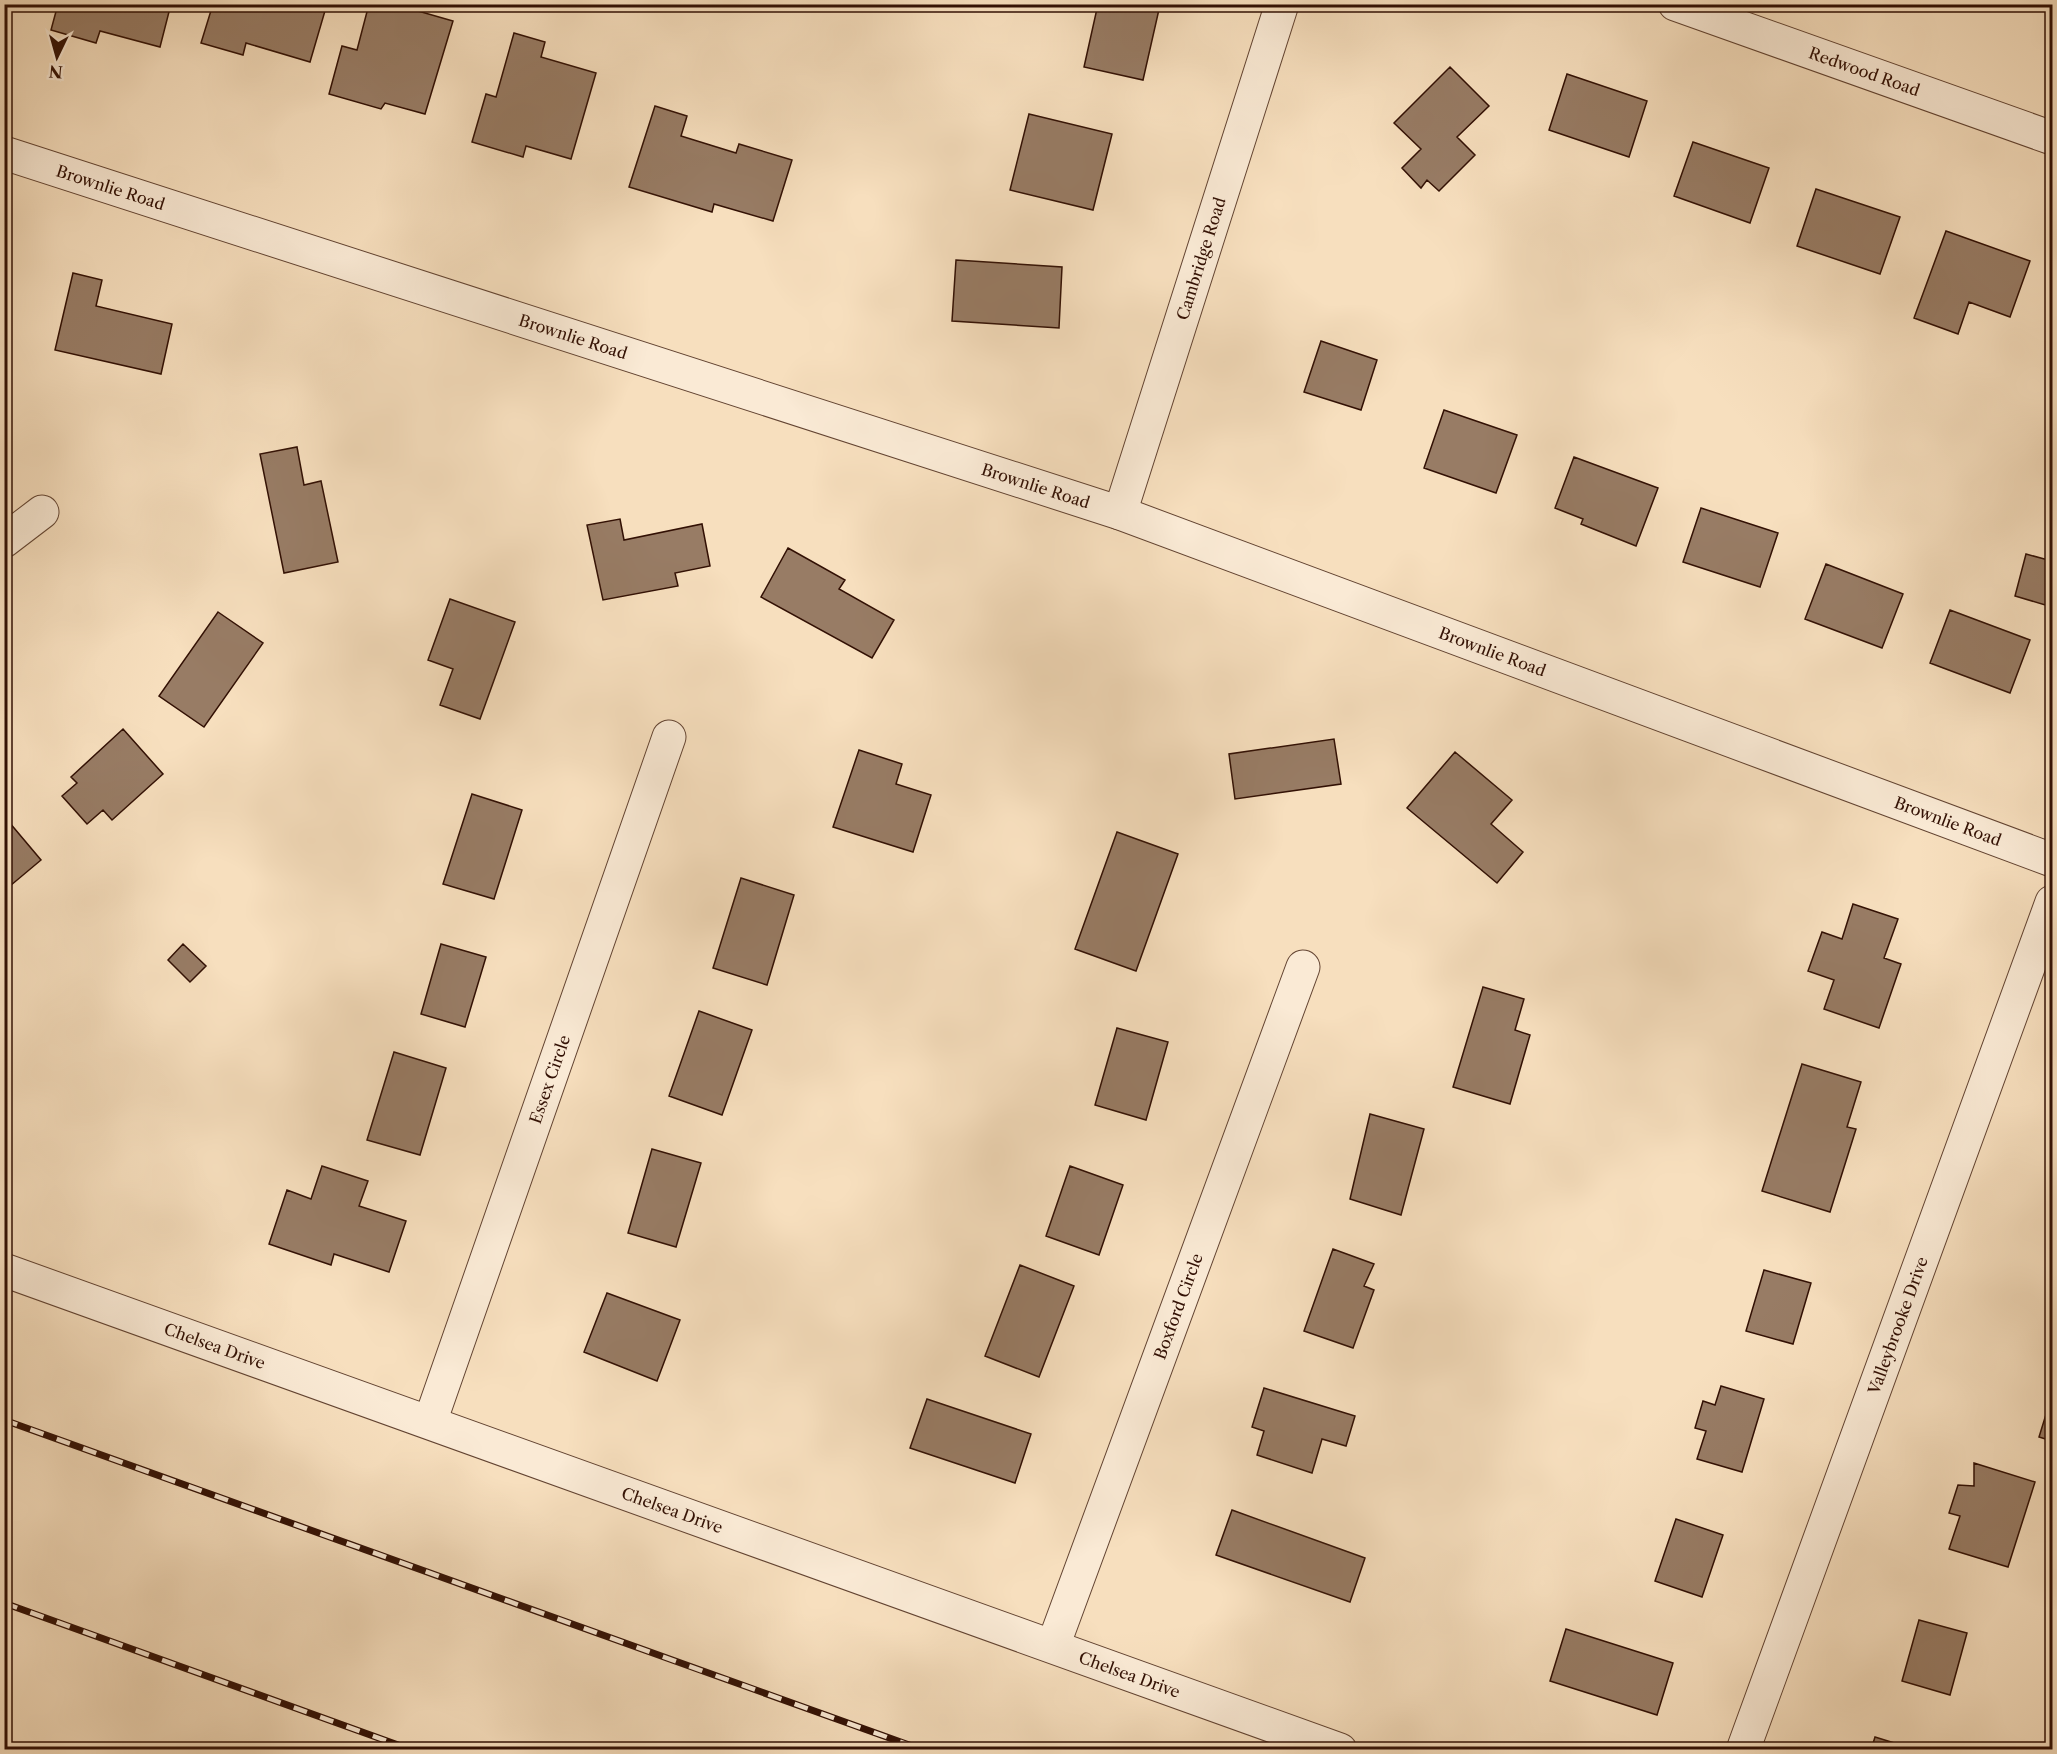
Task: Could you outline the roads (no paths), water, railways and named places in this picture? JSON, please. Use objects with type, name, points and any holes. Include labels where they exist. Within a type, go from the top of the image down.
[{"type":"street","name":"Cambridge Road","points":[[1120,513],[1282,4]]},
{"type":"street","name":"Redwood Road","points":[[1676,4],[2052,138]]},
{"type":"street","name":"Brownlie Road","points":[[4,153],[1120,513],[2052,860]]},
{"type":"street","points":[[4,541],[42,512]]},
{"type":"street","name":"Essex Circle","points":[[430,1422],[669,737]]},
{"type":"street","name":"Valleybrooke Drive","points":[[1743,1749],[2052,902]]},
{"type":"street","name":"Boxford Circle","points":[[1053,1646],[1303,967]]},
{"type":"street","name":"Chelsea Drive","points":[[4,1270],[1340,1749]]},
{"type":"railway","points":[[4,1420],[923,1750]]},
{"type":"railway","points":[[4,1603],[412,1750]]}]
